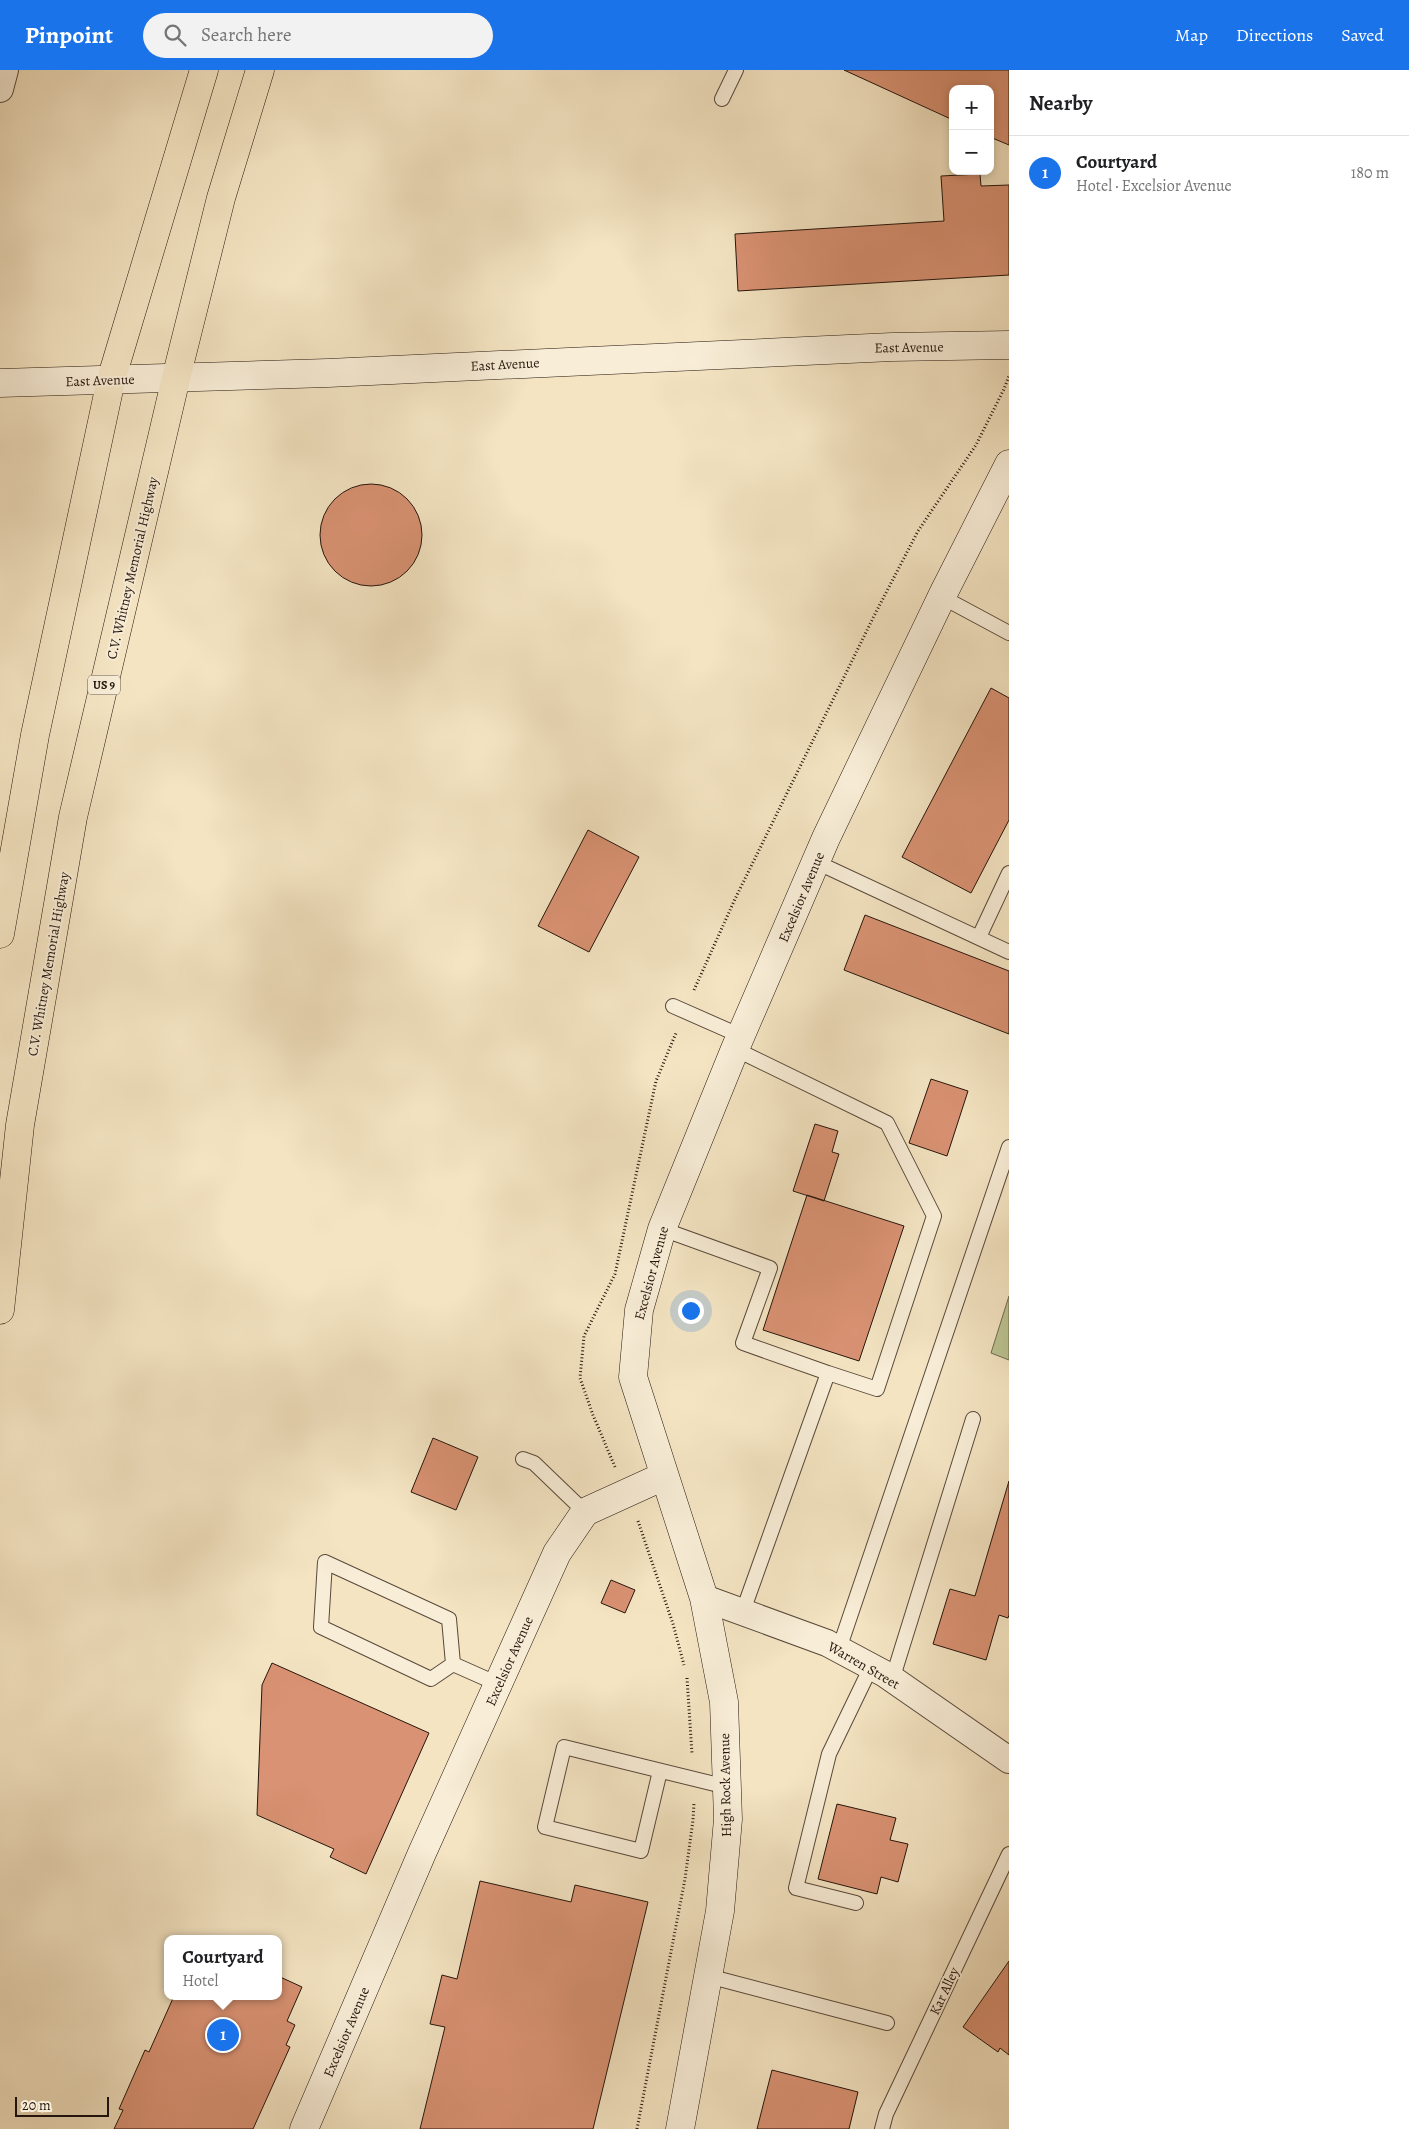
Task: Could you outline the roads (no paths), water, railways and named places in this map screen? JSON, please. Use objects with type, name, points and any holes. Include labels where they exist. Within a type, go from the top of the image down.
[{"type":"highway","points":[[0,934],[35,735],[111,380],[204,70]]},
{"type":"highway","name":"C.V. Whitney Memorial Highway","points":[[0,1310],[20,1125],[74,817],[176,378],[221,198],[260,70]]},
{"type":"street","points":[[0,89],[4,70]]},
{"type":"street","name":"East Avenue","points":[[0,383],[176,378],[892,346],[1009,345]]},
{"type":"street","name":"Excelsior Avenue","points":[[664,1476],[633,1377],[639,1310],[662,1229],[738,1043],[816,862],[942,597],[1009,464]]},
{"type":"street","points":[[585,1512],[664,1476]]},
{"type":"street","name":"High Rock Avenue","points":[[664,1476],[704,1598],[724,1702],[728,1819],[720,1911],[680,2129]]},
{"type":"street","name":"Excelsior Avenue","points":[[304,2129],[418,1862],[557,1553],[585,1512]]},
{"type":"street","name":"Warren Street","points":[[704,1598],[743,1611],[839,1649],[882,1673],[1009,1760]]},
{"type":"lane","points":[[722,99],[736,70]]},
{"type":"lane","points":[[942,597],[1009,633]]},
{"type":"lane","points":[[816,862],[1009,952]]},
{"type":"lane","points":[[979,938],[1009,872]]},
{"type":"lane","points":[[662,1229],[770,1268],[743,1343],[877,1389],[934,1216],[887,1123],[738,1043],[679,1008]]},
{"type":"lane","points":[[839,1649],[1009,1148]]},
{"type":"lane","points":[[743,1611],[828,1373]]},
{"type":"lane","points":[[856,1903],[796,1888],[829,1754],[882,1673],[973,1419]]},
{"type":"lane","points":[[522,1459],[534,1463],[585,1512]]},
{"type":"lane","points":[[325,1562],[449,1619],[453,1664],[431,1679],[321,1627],[325,1562]]},
{"type":"lane","points":[[453,1664],[498,1684]]},
{"type":"lane","points":[[660,1771],[640,1851],[545,1827],[564,1747],[727,1787]]},
{"type":"lane","name":"Kar Alley","points":[[882,2129],[891,2105],[1009,1854]]},
{"type":"lane","points":[[708,1976],[887,2023]]},
{"type":"place","name":"Courtyard","points":[[223,2035]]}]
